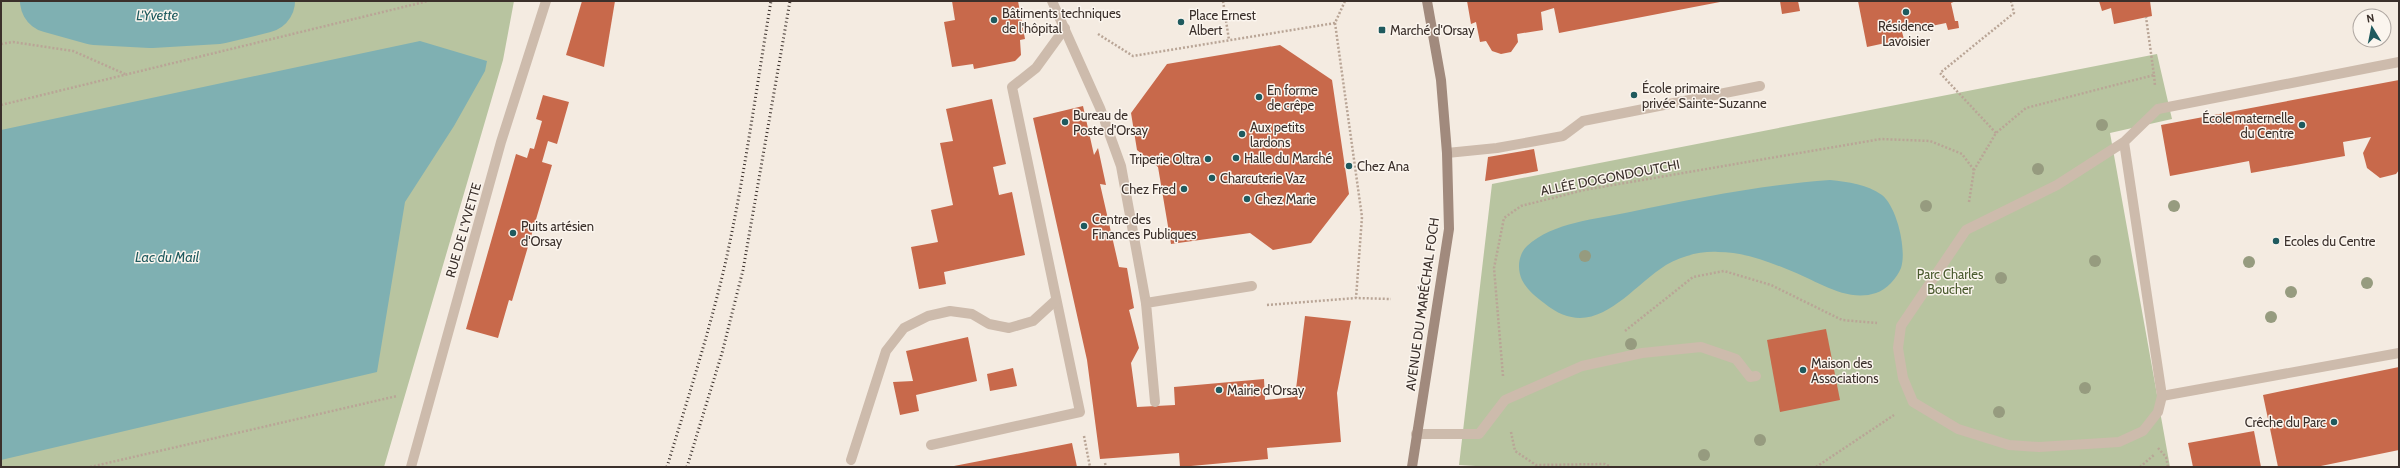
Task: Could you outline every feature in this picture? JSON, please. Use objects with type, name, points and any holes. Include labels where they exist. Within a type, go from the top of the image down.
[{"type":"main road","name":"AVENUE DU MARÉCHAL FOCH","points":[[1412,467],[1449,229],[1447,153],[1441,80],[1427,1]]},
{"type":"street","name":"RUE DE L'YVETTE","points":[[411,467],[501,142],[546,1]]},
{"type":"street","points":[[1052,1],[1100,108],[1121,166],[1146,303],[1155,402]]},
{"type":"street","points":[[930,445],[1080,412],[1012,87],[1036,68],[1065,28]]},
{"type":"street","points":[[2124,142],[2162,396],[2158,412],[2143,431],[2119,442],[2039,447],[2009,445],[1958,429],[1913,402],[1903,378],[1898,348],[1901,326],[1966,230],[2057,185],[2124,142],[2158,109],[2399,62]]},
{"type":"street","points":[[1447,153],[1498,148],[1564,136],[1583,121],[1760,86]]},
{"type":"street","points":[[1146,303],[1252,286]]},
{"type":"street","points":[[851,460],[886,351],[904,328],[928,316],[950,311],[972,314],[989,324],[1009,328],[1033,321],[1056,300]]},
{"type":"street","points":[[1416,434],[1479,434],[1505,400],[1582,366],[1642,353],[1701,347],[1736,359],[1750,377],[1756,376]]},
{"type":"street","points":[[2162,396],[2399,353]]},
{"type":"path","points":[[1,105],[428,1]]},
{"type":"path","points":[[1223,1],[1229,40]]},
{"type":"path","points":[[1345,1],[1335,23],[1362,217],[1356,298]]},
{"type":"path","points":[[1996,133],[1940,73],[2014,13],[2011,1]]},
{"type":"path","points":[[1966,230],[1974,170],[1996,133],[2026,108],[2154,74],[2146,17]]},
{"type":"path","points":[[1098,34],[1133,56],[1335,23]]},
{"type":"path","points":[[1,44],[13,42],[73,51],[125,74]]},
{"type":"path","name":"ALLÉE DOGONDOUTCHI","points":[[1611,467],[1605,464],[1536,465],[1515,450],[1505,400],[1494,268],[1504,218],[1521,206],[1584,190],[1881,139],[1930,141],[1962,154],[1974,170]]},
{"type":"path","points":[[1619,336],[1693,277],[1724,271],[1771,285],[1842,320],[1901,326]]},
{"type":"path","points":[[1252,286],[1263,305],[1356,298],[1390,299]]},
{"type":"path","points":[[90,467],[397,396]]},
{"type":"path","points":[[1816,467],[1913,402]]},
{"type":"path","points":[[1080,412],[1090,467]]},
{"type":"path","points":[[2140,467],[2160,449]]},
{"type":"path","points":[[1105,463],[1106,467]]},
{"type":"green space","name":"Lac du Mail","points":[[1,1],[52,1],[95,13],[218,12],[263,1],[514,1],[503,60],[384,467],[1,467]]},
{"type":"green space","name":"Parc Charles Boucher","points":[[2157,54],[2172,119],[2110,133],[2170,467],[1492,467],[1459,465],[1492,184]]},
{"type":"water","name":"Lac du Mail","points":[[420,41],[487,61],[485,71],[454,126],[405,202],[377,372],[1,460],[1,130]]},
{"type":"water","points":[[1830,180],[1870,188],[1882,195],[1892,209],[1902,240],[1903,260],[1897,276],[1891,283],[1876,293],[1854,295],[1842,293],[1763,260],[1727,252],[1705,252],[1685,257],[1666,265],[1609,309],[1594,316],[1579,318],[1562,314],[1544,303],[1529,290],[1520,276],[1519,262],[1527,246],[1549,232],[1562,227],[1590,220],[1730,193],[1779,185]]},
{"type":"building","points":[[582,1],[615,1],[604,67],[566,55]]},
{"type":"building","name":"Bâtiments techniques de l'hôpital","points":[[952,1],[1018,1],[1025,39],[1020,40],[1021,55],[1015,61],[974,69],[973,64],[952,67],[944,22],[955,20]]},
{"type":"building","points":[[1467,1],[1720,2],[1559,33],[1554,8],[1541,12],[1543,30],[1517,34],[1518,42],[1511,52],[1501,54],[1492,51],[1486,41],[1480,42],[1476,22],[1471,24]]},
{"type":"building","points":[[1780,1],[1798,1],[1800,11],[1782,14]]},
{"type":"building","name":"Résidence Lavoisier","points":[[1858,1],[1956,1],[1951,3],[1955,21],[1958,21],[1959,28],[1948,30],[1946,23],[1902,32],[1904,39],[1867,47]]},
{"type":"building","points":[[2099,1],[2150,1],[2152,16],[2114,24],[2111,8],[2102,11]]},
{"type":"building","name":"Halle du Marché","points":[[1280,45],[1332,80],[1349,194],[1311,243],[1273,250],[1250,233],[1171,244],[1158,167],[1137,150],[1131,113],[1167,64]]},
{"type":"building","name":"École maternelle du Centre","points":[[2399,80],[2399,170],[2396,174],[2380,178],[2367,168],[2363,153],[2371,137],[2343,142],[2345,156],[2251,173],[2249,161],[2170,176],[2161,125]]},
{"type":"building","name":"Puits artésien d'Orsay","points":[[543,95],[569,102],[557,144],[548,141],[542,162],[552,165],[512,301],[509,300],[498,338],[466,329],[516,154],[527,158],[530,148],[534,149],[542,121],[536,119]]},
{"type":"building","points":[[992,99],[1006,164],[993,167],[999,195],[1012,192],[1025,255],[944,272],[946,284],[919,289],[911,247],[938,242],[931,210],[953,205],[940,143],[953,141],[946,109]]},
{"type":"building","points":[[1083,106],[1094,155],[1098,148],[1106,185],[1100,184],[1119,267],[1127,268],[1134,308],[1129,310],[1139,348],[1131,363],[1137,407],[1175,405],[1174,387],[1264,379],[1265,400],[1295,397],[1305,316],[1351,321],[1337,393],[1341,442],[1267,448],[1268,459],[1180,467],[1179,453],[1100,459],[1087,360],[1033,118]]},
{"type":"building","points":[[1534,149],[1538,171],[1485,181],[1488,157]]},
{"type":"building","name":"Maison des Associations","points":[[1826,329],[1840,400],[1780,412],[1767,340]]},
{"type":"building","points":[[968,337],[977,381],[916,395],[919,411],[900,415],[893,382],[913,381],[906,351]]},
{"type":"building","name":"Crêche du Parc","points":[[2399,367],[2399,450],[2316,467],[2278,467],[2263,395]]},
{"type":"building","points":[[1013,368],[1017,386],[990,391],[987,374]]},
{"type":"building","points":[[2254,431],[2261,467],[2193,467],[2188,443]]},
{"type":"building","points":[[1072,443],[1077,467],[954,467],[954,466]]},
{"type":"waterway","name":"L'Yvette","points":[[52,1],[95,13],[151,16],[218,12],[263,1]]},
{"type":"railway","points":[[667,467],[704,344],[724,269],[744,169],[771,1]]},
{"type":"railway","points":[[687,467],[722,353],[743,270],[790,1]]},
{"type":"place","name":"Résidence Lavoisier","points":[[1906,12]]},
{"type":"place","name":"Bâtiments techniques de l'hôpital","points":[[994,20]]},
{"type":"place","name":"Place Ernest Albert","points":[[1181,22]]},
{"type":"place","name":"Marché d'Orsay","points":[[1382,30]]},
{"type":"place","name":"École primaire privée Sainte-Suzanne","points":[[1634,95]]},
{"type":"place","name":"En forme de crêpe","points":[[1259,97]]},
{"type":"place","name":"Bureau de Poste d'Orsay","points":[[1065,122]]},
{"type":"place","name":"École maternelle du Centre","points":[[2302,125]]},
{"type":"place","name":"Aux petits lardons","points":[[1242,134]]},
{"type":"place","name":"Halle du Marché","points":[[1236,158]]},
{"type":"place","name":"Triperie Oltra","points":[[1208,159]]},
{"type":"place","name":"Chez Ana","points":[[1349,166]]},
{"type":"place","name":"Charcuterie Vaz","points":[[1212,178]]},
{"type":"place","name":"Chez Fred","points":[[1184,189]]},
{"type":"place","name":"Chez Marie","points":[[1247,199]]},
{"type":"place","name":"Centre des Finances Publiques","points":[[1084,226]]},
{"type":"place","name":"Puits artésien d'Orsay","points":[[513,233]]},
{"type":"place","name":"Ecoles du Centre","points":[[2276,241]]},
{"type":"place","name":"Maison des Associations","points":[[1803,370]]},
{"type":"place","name":"Mairie d'Orsay","points":[[1219,390]]},
{"type":"place","name":"Crêche du Parc","points":[[2334,422]]}]
